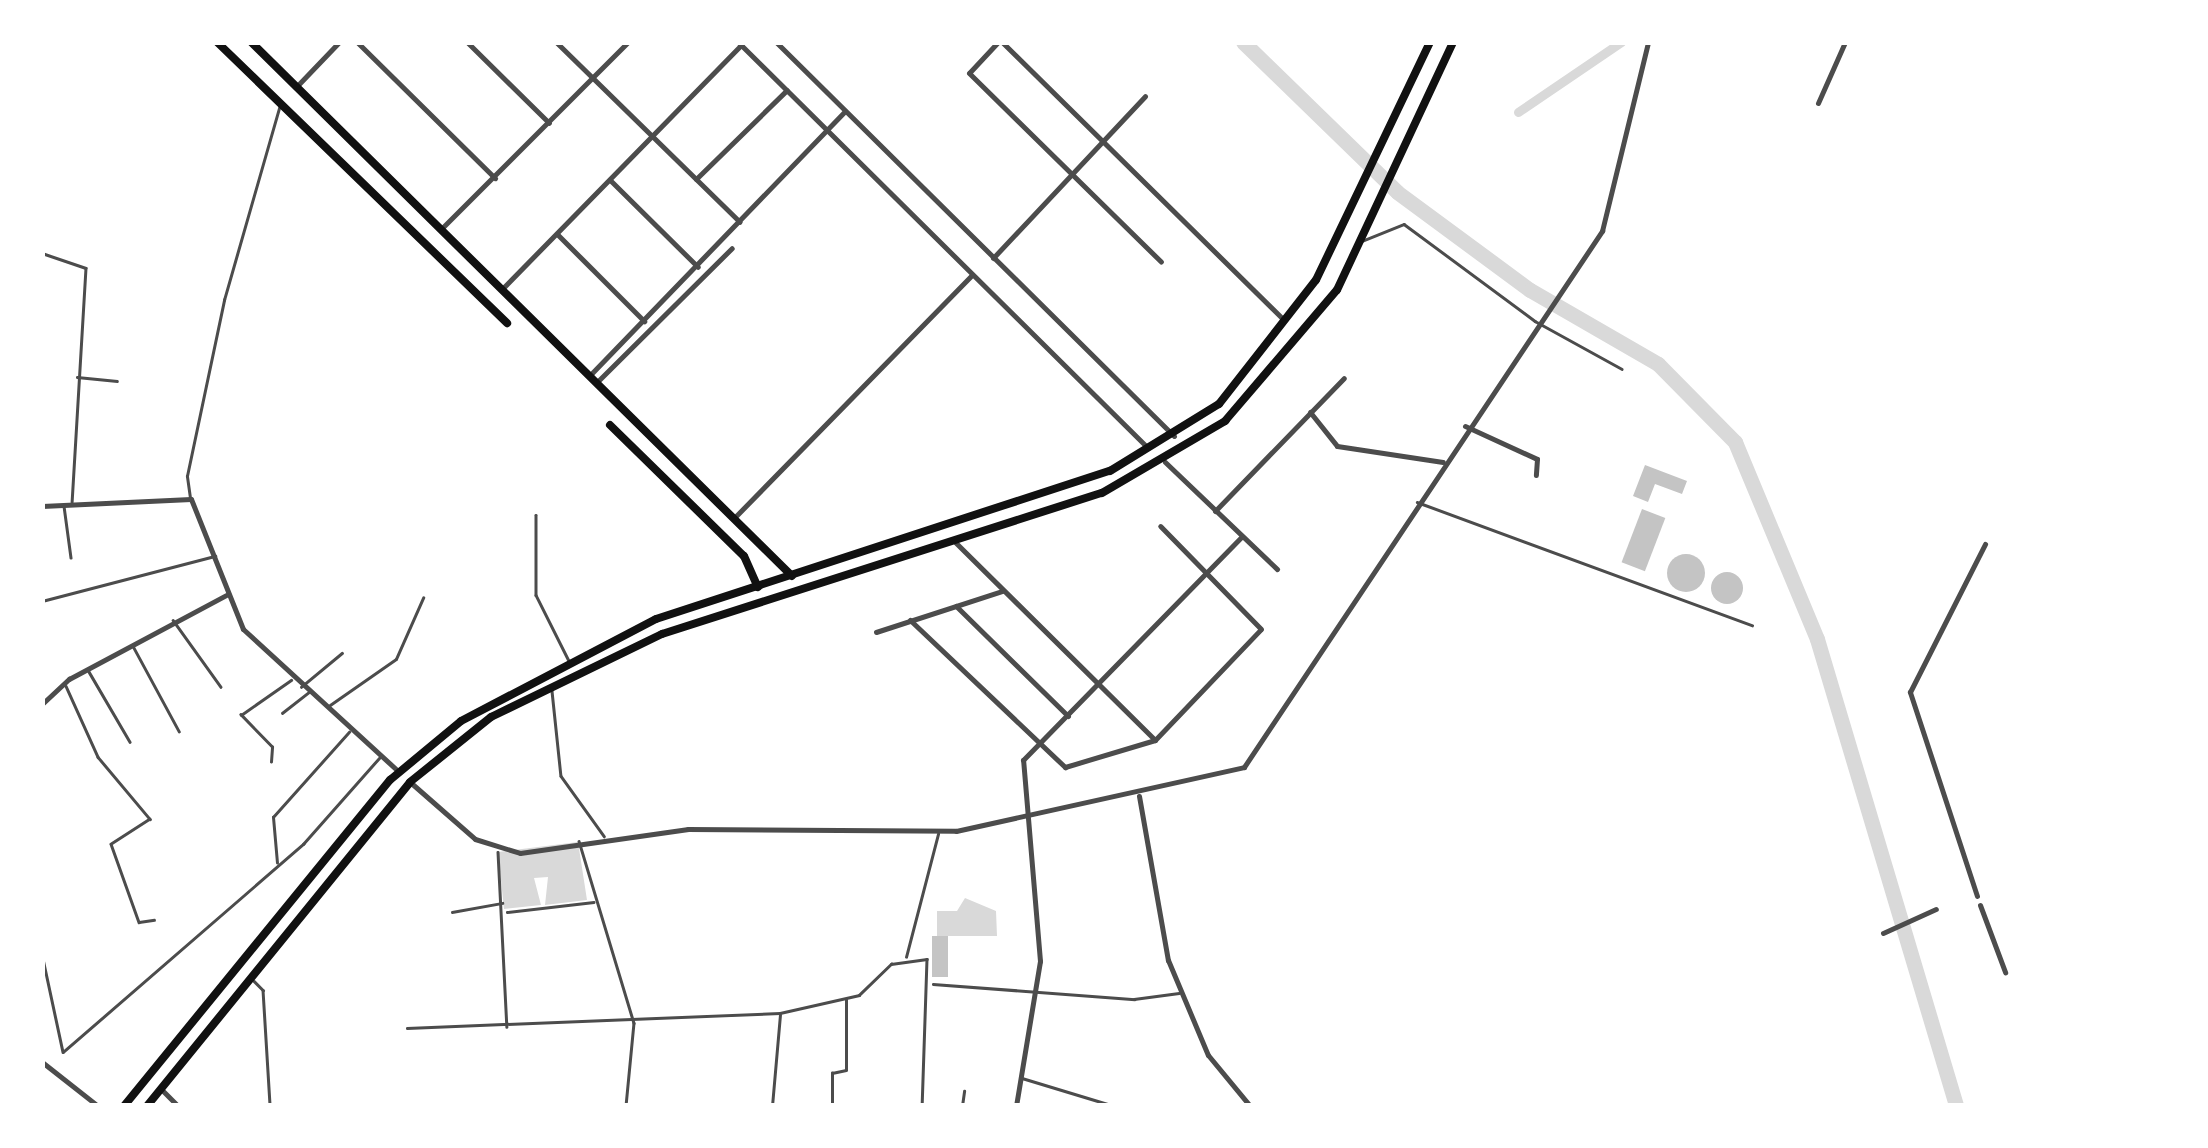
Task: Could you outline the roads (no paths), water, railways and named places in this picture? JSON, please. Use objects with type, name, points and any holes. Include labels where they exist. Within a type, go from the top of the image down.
[{"type":"main road","points":[[217,42],[507,324]]},
{"type":"main road","points":[[250,42],[595,377],[792,576]]},
{"type":"main road","points":[[124,1106],[399,772],[461,721],[567,659],[758,587],[1024,503],[1150,450],[1219,404],[1286,322],[1355,197],[1430,42]]},
{"type":"main road","points":[[147,1106],[410,782],[491,717],[575,671],[662,634],[1030,520],[1166,462],[1284,361],[1358,244],[1453,42]]},
{"type":"main road","points":[[281,102],[296,86]]},
{"type":"main road","points":[[610,424],[720,532],[758,587]]},
{"type":"main road","points":[[1024,503],[1030,520]]},
{"type":"main road","points":[[720,532],[734,518]]},
{"type":"main road","points":[[399,772],[410,782]]},
{"type":"street","points":[[296,86],[339,42]]},
{"type":"street","points":[[356,42],[495,178]]},
{"type":"street","points":[[467,42],[549,123]]},
{"type":"street","points":[[556,42],[740,223]]},
{"type":"street","points":[[442,228],[628,42]]},
{"type":"street","points":[[776,42],[1174,436]]},
{"type":"street","points":[[1161,262],[969,72],[1000,42],[1286,322]]},
{"type":"street","points":[[410,782],[498,852],[604,836],[938,831],[1138,796],[1244,767],[1535,321],[1602,231],[1648,42]]},
{"type":"street","points":[[1818,103],[1845,42]]},
{"type":"street","points":[[502,289],[739,44],[1150,450]]},
{"type":"street","points":[[696,179],[787,90]]},
{"type":"street","points":[[993,258],[1146,96]]},
{"type":"street","points":[[595,377],[846,112]]},
{"type":"street","points":[[610,180],[698,267]]},
{"type":"street","points":[[558,235],[644,321]]},
{"type":"street","points":[[595,377],[732,248]]},
{"type":"street","points":[[734,518],[972,276]]},
{"type":"street","points":[[1215,511],[1344,378]]},
{"type":"street","points":[[1310,412],[1337,446],[1442,462]]},
{"type":"street","points":[[1465,426],[1537,459],[1536,476]]},
{"type":"street","points":[[1166,462],[1277,568]]},
{"type":"street","points":[[42,506],[191,499],[216,556],[226,594],[244,629],[291,680],[399,772]]},
{"type":"street","points":[[910,620],[1038,748],[1064,767],[1155,740],[1262,629],[1160,526]]},
{"type":"street","points":[[1016,1106],[1038,996],[1032,814],[1023,760],[1241,536]]},
{"type":"street","points":[[956,543],[1155,740]]},
{"type":"street","points":[[1977,896],[1910,692],[1985,544]]},
{"type":"street","points":[[876,632],[1003,590]]},
{"type":"street","points":[[42,704],[88,669],[226,594]]},
{"type":"street","points":[[956,606],[1068,716]]},
{"type":"street","points":[[1138,796],[1152,905],[1182,993],[1208,1055],[1250,1106]]},
{"type":"street","points":[[1980,905],[2005,972]]},
{"type":"street","points":[[1883,933],[1936,909]]},
{"type":"street","points":[[42,1062],[98,1106]]},
{"type":"street","points":[[161,1089],[178,1106]]},
{"type":"lane","points":[[191,499],[187,476],[224,300],[281,102]]},
{"type":"lane","points":[[1358,244],[1404,224],[1535,321],[1622,369]]},
{"type":"lane","points":[[42,253],[86,268],[75,377],[72,504]]},
{"type":"lane","points":[[75,377],[116,381]]},
{"type":"lane","points":[[1417,502],[1752,625]]},
{"type":"lane","points":[[64,504],[71,558]]},
{"type":"lane","points":[[536,515],[536,596],[575,671]]},
{"type":"lane","points":[[42,602],[216,556]]},
{"type":"lane","points":[[325,707],[387,668],[424,598]]},
{"type":"lane","points":[[173,620],[221,686]]},
{"type":"lane","points":[[133,646],[180,732]]},
{"type":"lane","points":[[300,687],[342,653]]},
{"type":"lane","points":[[88,669],[130,742]]},
{"type":"lane","points":[[271,762],[272,747],[241,715],[291,680]]},
{"type":"lane","points":[[551,685],[561,776],[604,836]]},
{"type":"lane","points":[[66,686],[98,756],[150,819],[111,844],[139,922],[154,920]]},
{"type":"lane","points":[[282,713],[308,693]]},
{"type":"lane","points":[[277,865],[273,816],[350,730]]},
{"type":"lane","points":[[42,954],[63,1052],[277,865],[382,755]]},
{"type":"lane","points":[[906,959],[938,831]]},
{"type":"lane","points":[[578,842],[634,1023],[626,1106]]},
{"type":"lane","points":[[498,852],[505,912],[507,1028]]},
{"type":"lane","points":[[452,912],[502,902]]},
{"type":"lane","points":[[505,912],[596,902]]},
{"type":"lane","points":[[408,1028],[507,1028],[780,1014],[846,998],[906,959],[930,960],[932,984],[922,1106]]},
{"type":"lane","points":[[251,977],[263,990],[270,1106]]},
{"type":"lane","points":[[932,984],[1038,996],[1182,993]]},
{"type":"lane","points":[[832,1106],[832,1073],[846,1070],[846,998]]},
{"type":"lane","points":[[772,1106],[780,1014]]},
{"type":"lane","points":[[1022,1078],[1114,1106]]},
{"type":"lane","points":[[962,1106],[964,1090]]},
{"type":"waterway","points":[[1243,42],[1397,192],[1530,290],[1658,364],[1735,442],[1817,639],[1956,1106]]},
{"type":"waterway","points":[[1518,112],[1621,42]]}]
